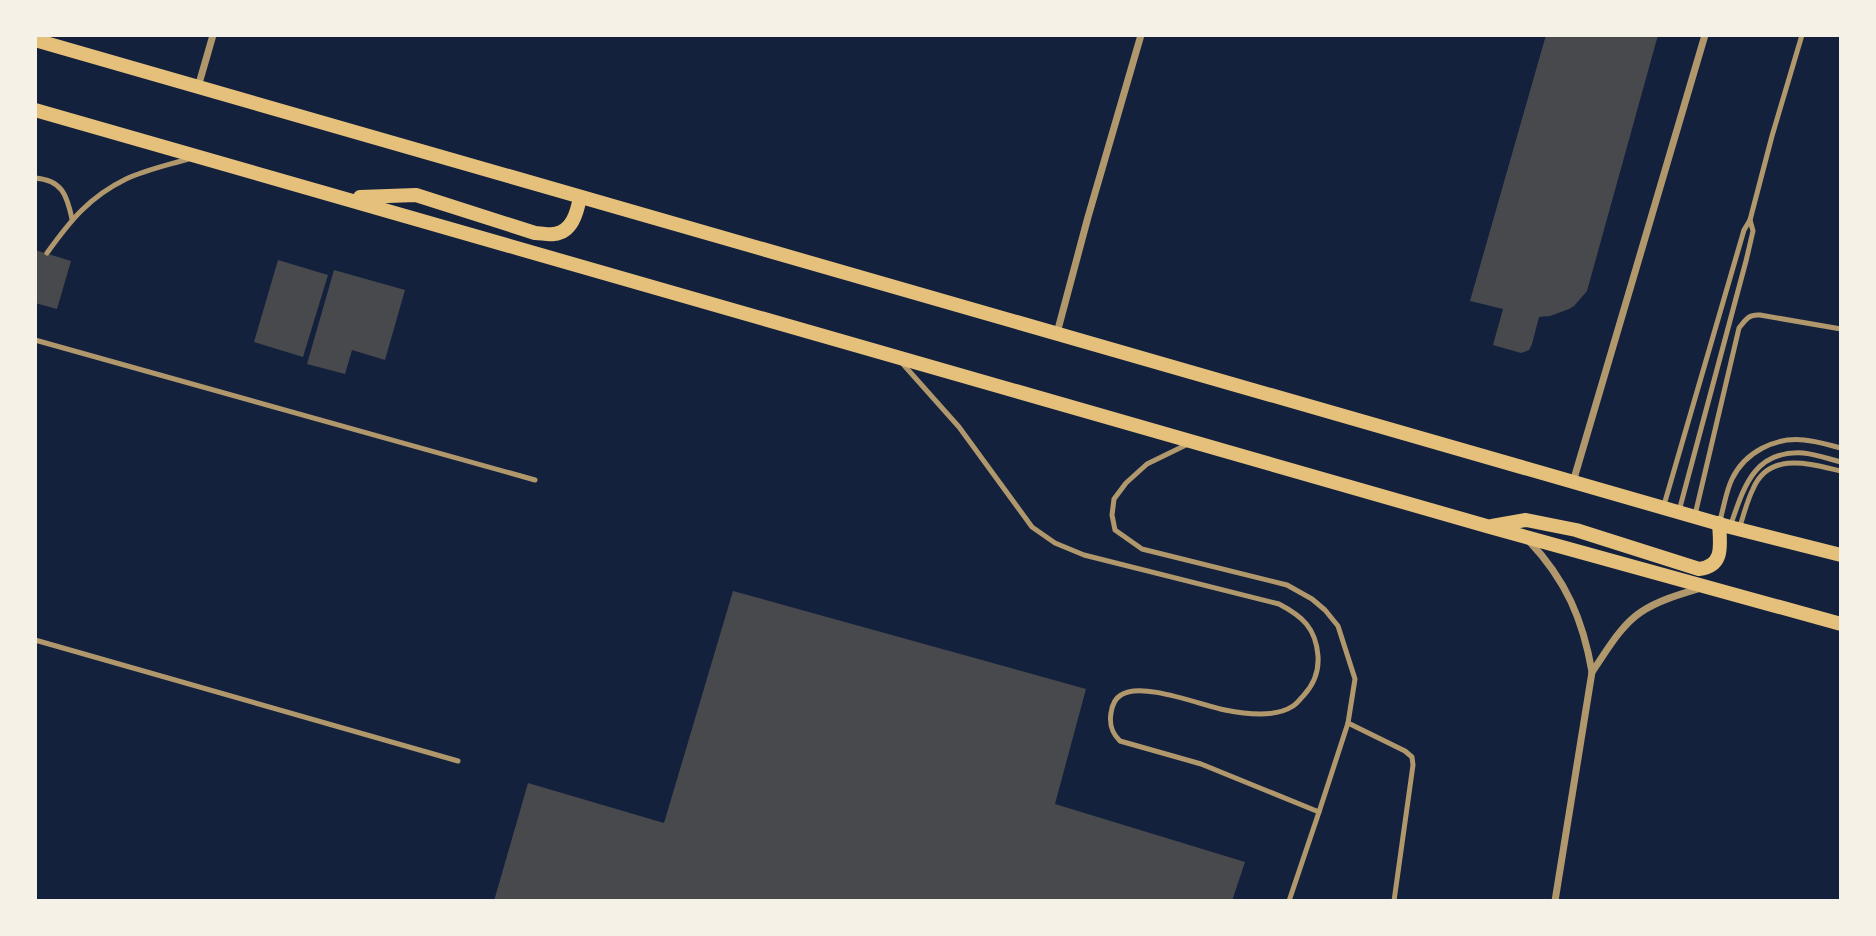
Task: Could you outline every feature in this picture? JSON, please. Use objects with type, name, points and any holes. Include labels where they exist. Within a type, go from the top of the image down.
[{"type":"main road","points":[[35,40],[1729,527],[1841,555]]},
{"type":"main road","points":[[35,48],[64,48]]},
{"type":"main road","points":[[35,110],[1490,527],[1841,624]]},
{"type":"main road","points":[[344,198],[416,195],[535,233],[555,235],[569,227],[578,213],[580,197]]},
{"type":"main road","points":[[1490,527],[1526,520],[1576,530],[1699,569],[1708,568],[1715,563],[1720,541],[1729,527]]},
{"type":"street","points":[[198,87],[213,35]]},
{"type":"street","points":[[1057,333],[1141,35]]},
{"type":"street","points":[[1573,482],[1705,35]]},
{"type":"street","points":[[1523,536],[1552,570],[1578,614],[1592,672],[1555,901]]},
{"type":"street","points":[[1592,672],[1620,633],[1639,613],[1669,597],[1705,586]]},
{"type":"lane","points":[[1663,508],[1744,230],[1750,220],[1802,35]]},
{"type":"lane","points":[[47,253],[72,219],[94,198],[128,178],[198,156]]},
{"type":"lane","points":[[35,178],[54,183],[63,191],[72,219]]},
{"type":"lane","points":[[1679,512],[1746,261],[1753,231],[1750,220]]},
{"type":"lane","points":[[1695,517],[1739,328],[1753,314],[1841,329]]},
{"type":"lane","points":[[35,340],[535,480]]},
{"type":"lane","points":[[895,355],[959,427],[1032,527],[1055,543],[1084,555],[1279,604],[1297,613],[1305,621],[1317,648],[1317,675],[1307,692],[1292,707],[1270,714],[1249,713],[1225,710],[1159,692],[1133,691],[1121,694],[1113,703],[1110,719],[1112,733],[1120,741],[1200,764],[1319,812]]},
{"type":"lane","points":[[1729,527],[1732,479],[1742,464],[1759,449],[1774,442],[1802,440],[1841,448]]},
{"type":"lane","points":[[1194,441],[1147,464],[1126,484],[1114,499],[1112,515],[1115,530],[1142,549],[1287,585],[1312,599],[1338,626],[1354,679],[1348,723],[1289,901]]},
{"type":"lane","points":[[1729,527],[1745,484],[1753,472],[1766,461],[1777,456],[1802,453],[1841,462]]},
{"type":"lane","points":[[1729,527],[1759,478],[1771,468],[1780,464],[1802,462],[1841,471]]},
{"type":"lane","points":[[35,640],[458,761]]},
{"type":"lane","points":[[1348,723],[1412,757],[1394,901]]},
{"type":"building","points":[[1546,35],[1658,35],[1587,291],[1569,309],[1539,317],[1529,350],[1521,353],[1493,345],[1503,309],[1470,301]]},
{"type":"building","points":[[35,250],[71,261],[57,309],[35,303]]},
{"type":"building","points":[[278,260],[328,275],[303,357],[254,342]]},
{"type":"building","points":[[334,270],[405,290],[385,360],[352,350],[345,374],[307,364]]},
{"type":"building","points":[[733,591],[1086,689],[1055,804],[1245,862],[1232,901],[494,901],[528,783],[664,823]]}]
